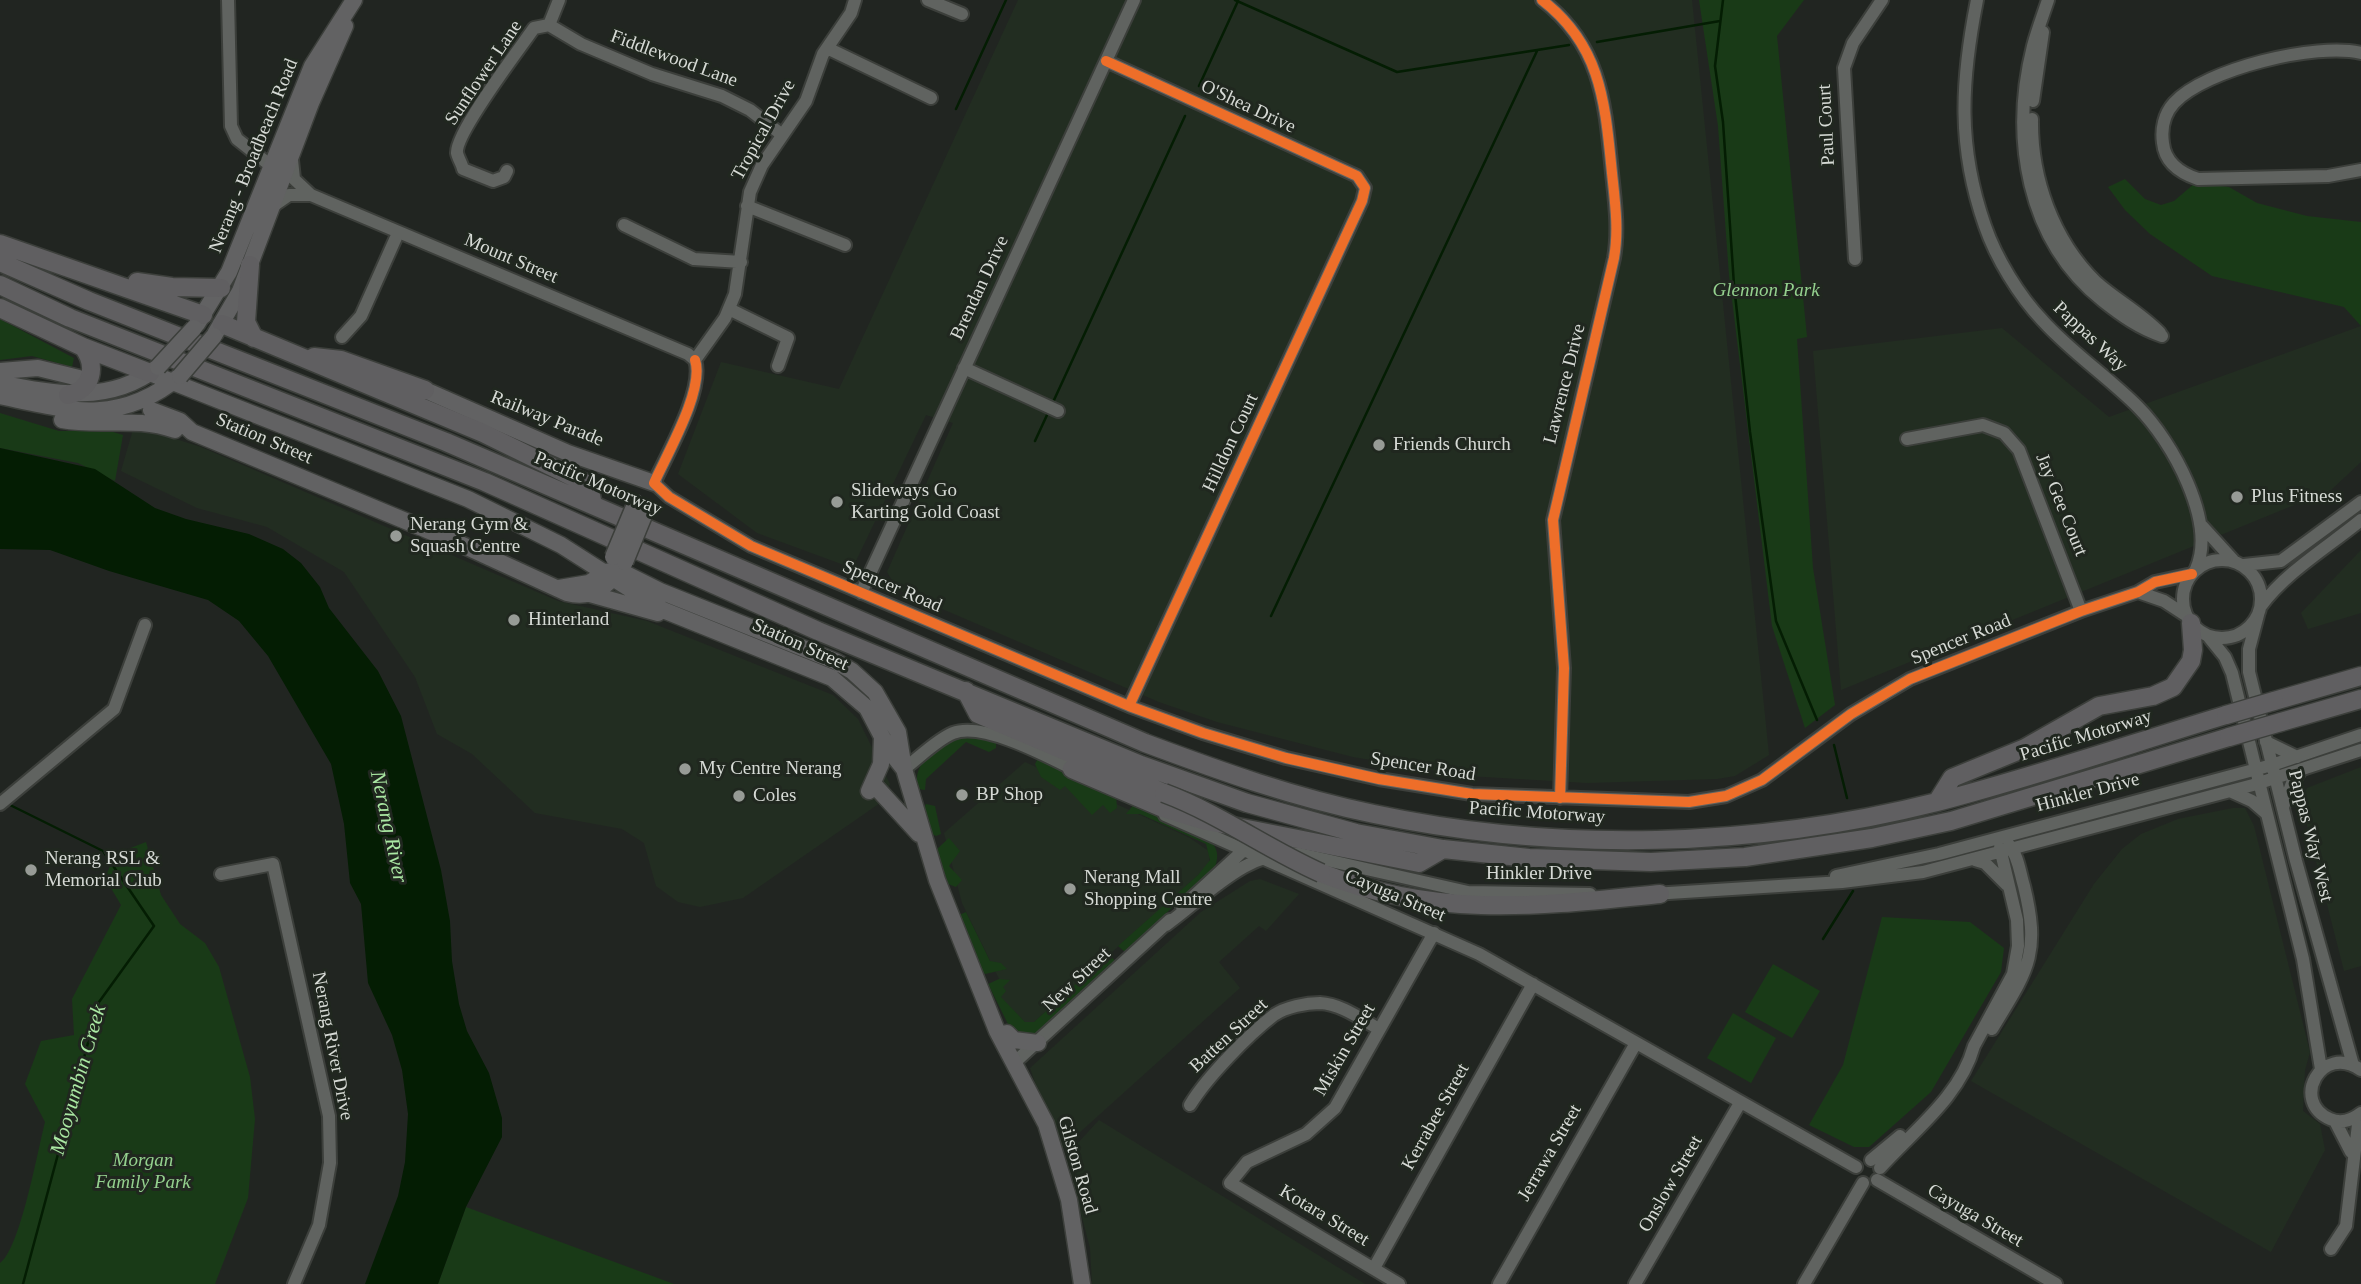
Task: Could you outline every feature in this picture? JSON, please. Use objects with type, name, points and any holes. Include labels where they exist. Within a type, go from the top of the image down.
[{"type":"highway","points":[[0,244],[72,268],[198,321]]},
{"type":"highway","name":"Pacific Motorway","points":[[0,262],[89,301],[446,442],[1145,743],[1249,781],[1373,814],[1529,836],[1666,839],[1799,828],[1937,802],[2361,676]]},
{"type":"highway","points":[[250,265],[247,326],[254,338]]},
{"type":"highway","points":[[72,268],[151,285],[221,288]]},
{"type":"highway","points":[[0,285],[70,318],[472,477],[733,594],[1213,792],[1321,824],[1443,849],[1540,859],[1651,862],[1745,857],[1802,849],[1951,821],[2361,699]]},
{"type":"highway","points":[[0,308],[83,347],[154,370]]},
{"type":"highway","points":[[218,330],[254,338],[438,414],[553,466],[589,485],[593,505]]},
{"type":"highway","points":[[68,395],[84,387],[92,375],[91,359],[83,347]]},
{"type":"highway","points":[[300,358],[341,360],[425,390]]},
{"type":"highway","points":[[1937,802],[1952,778],[2025,748],[2099,706],[2153,696],[2173,687],[2190,662],[2193,648],[2189,620]]},
{"type":"highway","points":[[966,691],[978,714],[1201,809],[1274,851],[1321,873],[1391,895],[1479,907],[1530,906],[1660,894]]},
{"type":"highway","points":[[1072,769],[1163,808],[1210,822],[1419,863],[1443,849]]},
{"type":"main road","name":"Nerang - Broadbeach Road","points":[[0,396],[65,410],[102,411],[138,402],[177,379],[218,330],[237,299],[273,206],[312,66],[356,0]]},
{"type":"main road","name":"Nerang - Broadbeach Road","points":[[154,370],[198,321],[221,288],[283,165],[356,0]]},
{"type":"main road","points":[[198,321],[218,330]]},
{"type":"main road","points":[[0,371],[38,368],[79,379]]},
{"type":"main road","points":[[0,383],[68,395],[111,391],[154,370],[468,499],[614,571]]},
{"type":"main road","name":"Railway Parade","points":[[425,390],[568,453],[654,483]]},
{"type":"main road","points":[[0,405],[74,422],[136,421],[177,430],[184,428],[180,421],[151,410]]},
{"type":"main road","name":"Station Street","points":[[184,428],[572,594],[590,594],[687,620]]},
{"type":"main road","points":[[590,594],[614,571],[654,483]]},
{"type":"main road","points":[[559,588],[576,573],[577,555]]},
{"type":"main road","points":[[559,588],[589,583],[614,571]]},
{"type":"main road","name":"Station Street","points":[[614,571],[652,604],[832,678],[867,708],[904,769]]},
{"type":"main road","name":"Station Street","points":[[614,571],[822,654],[852,671],[875,692],[892,718],[903,747],[904,769]]},
{"type":"main road","points":[[882,736],[882,763],[872,789],[907,818],[927,845]]},
{"type":"main road","name":"Gilston Road","points":[[904,769],[955,926],[993,1023],[1046,1124],[1069,1200],[1082,1284]]},
{"type":"main road","name":"Gilston Road","points":[[955,926],[1007,1033],[1014,1063]]},
{"type":"main road","points":[[1007,1033],[1014,1040],[1038,1043]]},
{"type":"street","points":[[228,0],[231,126],[237,139],[283,165],[310,195]]},
{"type":"street","name":"Sunflower Lane","points":[[507,171],[504,177],[493,181],[480,177],[463,169],[457,152],[482,102],[534,28],[549,25],[559,0]]},
{"type":"street","name":"Tropical Drive","points":[[695,360],[729,309],[740,278],[747,205],[762,165],[806,101],[827,48],[851,13],[855,0]]},
{"type":"street","points":[[928,0],[962,14]]},
{"type":"street","name":"Brendan Drive","points":[[861,593],[1134,0]]},
{"type":"street","name":"Lawrence Drive","points":[[1542,0],[1575,32],[1590,57],[1601,84],[1606,110],[1617,236],[1553,520],[1564,678],[1560,798]]},
{"type":"street","name":"Paul Court","points":[[1855,259],[1844,68],[1853,43],[1882,0]]},
{"type":"street","name":"Pappas Way","points":[[1977,0],[1962,94],[1965,137],[1985,227],[2011,278],[2042,321],[2140,409],[2152,425],[2185,481],[2202,525],[2202,556],[2194,572]]},
{"type":"street","points":[[2047,4],[2028,73],[2024,139],[2032,192],[2050,242],[2084,286],[2141,329],[2158,331]]},
{"type":"street","name":"Fiddlewood Lane","points":[[549,25],[581,44],[652,74],[722,96],[750,110],[782,134]]},
{"type":"street","points":[[827,48],[931,98]]},
{"type":"street","points":[[2361,53],[2324,49],[2211,76],[2174,102],[2165,116],[2162,132],[2163,150],[2171,164],[2198,179],[2328,176],[2361,170]]},
{"type":"street","name":"O'Shea Drive","points":[[1107,61],[1357,176],[1365,188],[1365,194]]},
{"type":"street","name":"Hilldon Court","points":[[1129,706],[1365,194]]},
{"type":"street","points":[[273,206],[289,195],[310,195]]},
{"type":"street","name":"Mount Street","points":[[310,195],[688,354],[695,360]]},
{"type":"street","points":[[747,205],[845,245]]},
{"type":"street","points":[[624,225],[694,259],[741,262]]},
{"type":"street","points":[[342,337],[361,316],[398,233]]},
{"type":"street","points":[[729,309],[788,338],[778,366]]},
{"type":"street","points":[[654,483],[696,383],[699,374],[695,360]]},
{"type":"street","points":[[964,369],[1058,411]]},
{"type":"street","name":"Jay Gee Court","points":[[1907,439],[1983,425],[2004,433],[2019,450],[2081,611]]},
{"type":"street","name":"Spencer Road","points":[[654,483],[669,497],[751,546],[1129,706],[1241,746],[1331,769],[1472,794],[1689,802],[1726,796],[1762,780],[1851,714],[1927,671],[2081,611],[2138,592],[2155,582],[2194,572]]},
{"type":"street","points":[[2189,620],[2183,595],[2194,572],[2220,559],[2238,563],[2281,561],[2359,507]]},
{"type":"street","points":[[2138,592],[2142,596],[2164,601],[2208,636],[2232,637],[2243,632],[2281,580],[2314,559],[2361,520]]},
{"type":"street","name":"Pappas Way","points":[[2202,525],[2238,563]]},
{"type":"street","points":[[2238,563],[2259,583],[2260,611]]},
{"type":"street","name":"Pappas Way West","points":[[2260,611],[2248,662],[2283,807],[2357,1068]]},
{"type":"street","points":[[0,804],[114,709],[145,625]]},
{"type":"street","name":"Pappas Way West","points":[[2208,636],[2225,657],[2232,673],[2303,960],[2321,1069]]},
{"type":"street","name":"Cayuga Street","points":[[904,769],[948,736],[970,731],[1017,744],[1241,851],[1434,933],[1533,984],[1856,1167]]},
{"type":"street","name":"Hinkler Drive","points":[[1241,851],[1266,844],[1421,884],[1478,894],[1660,894],[1901,876],[1974,860],[2259,783],[2297,757],[2361,735]]},
{"type":"street","points":[[2266,742],[2297,757]]},
{"type":"street","points":[[2225,777],[2251,749]]},
{"type":"street","name":"Hinkler Drive","points":[[1823,881],[1940,854],[2001,835],[2256,769],[2274,772],[2302,770],[2361,750]]},
{"type":"street","points":[[2283,807],[2292,783],[2302,770]]},
{"type":"street","points":[[2229,791],[2252,801],[2268,815]]},
{"type":"street","points":[[2140,800],[2161,810]]},
{"type":"street","points":[[1971,1058],[1974,1046],[2013,974],[2018,932],[2009,887],[2006,851],[2001,835]]},
{"type":"street","points":[[1216,839],[1222,851],[1222,868]]},
{"type":"street","points":[[2021,876],[2030,852],[2043,841]]},
{"type":"street","name":"New Street","points":[[1014,1063],[1166,925],[1241,851]]},
{"type":"street","points":[[1804,1284],[1863,1183],[1935,1112],[1985,1040],[2030,961],[2033,940],[2021,876],[2006,851]]},
{"type":"street","name":"Hinkler Drive","points":[[1257,858],[1280,852],[1300,854]]},
{"type":"street","name":"New Street","points":[[1166,925],[1257,858]]},
{"type":"street","points":[[1974,860],[1985,863],[2009,887]]},
{"type":"street","name":"Nerang River Drive","points":[[221,874],[273,864],[329,1116],[330,1163],[319,1225],[294,1284]]},
{"type":"street","name":"Miskin Street","points":[[1230,1183],[1247,1161],[1306,1134],[1326,1119],[1344,1094],[1434,933]]},
{"type":"street","name":"Kerrabee Street","points":[[1374,1268],[1533,984]]},
{"type":"street","name":"Batten Street","points":[[1190,1105],[1202,1086],[1275,1014],[1296,1006],[1323,1003],[1346,1011],[1379,1029]]},
{"type":"street","name":"Jerrawa Street","points":[[1499,1284],[1636,1043]]},
{"type":"street","points":[[2357,1068],[2333,1063],[2321,1069],[2312,1083],[2311,1093],[2315,1107],[2323,1116],[2335,1121],[2350,1120],[2360,1114]]},
{"type":"street","name":"Onslow Street","points":[[1635,1284],[1740,1102]]},
{"type":"street","points":[[2331,1249],[2346,1226],[2360,1114]]},
{"type":"street","points":[[2335,1121],[2353,1155]]},
{"type":"street","points":[[1863,1183],[1857,1178],[1856,1167],[1864,1160],[1876,1170]]},
{"type":"street","name":"Cayuga Street","points":[[1876,1170],[2056,1284]]},
{"type":"street","name":"Kotara Street","points":[[1230,1183],[1399,1284]]},
{"type":"shaded area","points":[[1018,0],[1692,0],[1769,755],[1735,776],[1717,779],[1587,783],[1468,776],[1353,757],[1217,722],[1159,702],[898,590],[887,572],[953,423],[926,415],[855,563],[847,560],[844,565],[757,533],[678,474],[721,362],[839,389]]},
{"type":"shaded area","points":[[2361,326],[2361,462],[2331,490],[1841,690],[1813,351],[2002,328],[2109,417]]},
{"type":"shaded area","name":"My Centre Nerang","points":[[134,426],[201,447],[558,601],[647,621],[833,695],[858,719],[890,784],[880,803],[743,898],[700,907],[678,902],[656,886],[644,843],[622,829],[535,813],[472,754],[437,734],[415,677],[344,572],[267,527],[197,508],[121,471]]},
{"type":"shaded area","points":[[2361,550],[2361,613],[2308,629],[2301,613]]},
{"type":"shaded area","name":"Nerang Mall Shopping Centre","points":[[1025,762],[1190,838],[1210,852],[1209,863],[1198,875],[1034,1022],[1025,1022],[1000,997],[1003,987],[962,903],[944,833]]},
{"type":"shaded area","points":[[2361,767],[2361,966],[2344,971],[2301,802],[2307,788]]},
{"type":"shaded area","points":[[2245,808],[2254,826],[2310,1052],[2305,1070],[2303,1111],[2320,1124],[2325,1150],[2271,1252],[1971,1081],[2094,884],[2122,849],[2141,834],[2178,819]]},
{"type":"shaded area","points":[[1260,879],[1299,894],[1266,931],[1259,926],[1219,962],[1240,988],[1059,1151],[1030,1068],[1201,912],[1250,881]]},
{"type":"shaded area","points":[[1099,1120],[1365,1284],[1092,1284],[1090,1248],[1066,1156]]},
{"type":"green space","name":"Glennon Park","points":[[1699,0],[1804,0],[1777,36],[1807,337],[1797,339],[1813,568],[1835,705],[1805,728],[1772,626],[1729,275],[1718,126]]},
{"type":"green space","points":[[2125,179],[2145,199],[2161,205],[2174,201],[2195,183],[2229,187],[2257,203],[2307,216],[2361,222],[2361,326],[2344,307],[2212,276],[2150,234],[2125,210],[2108,187]]},
{"type":"green space","points":[[0,319],[74,358],[72,367],[32,356],[0,360]]},
{"type":"green space","points":[[0,413],[59,431],[110,431],[123,435],[115,481],[78,463],[0,448]]},
{"type":"green space","points":[[976,736],[996,743],[996,748],[989,752],[966,742],[926,779],[925,790],[918,789],[920,768],[934,751],[954,741]]},
{"type":"green space","points":[[1038,758],[1116,796],[1117,808],[1110,813],[1103,805],[1092,815],[1065,786],[1060,790],[1041,777],[1035,764]]},
{"type":"green space","points":[[926,804],[935,806],[941,834],[932,834],[924,808]]},
{"type":"green space","points":[[1134,804],[1209,840],[1216,849],[1217,856],[1215,867],[1125,952],[1118,946],[1198,875],[1210,860],[1206,844],[1140,814],[1126,814]]},
{"type":"green space","points":[[949,838],[960,851],[949,866],[962,880],[956,887],[948,884],[937,849]]},
{"type":"green space","name":"Morgan Family Park","points":[[146,842],[161,895],[180,924],[205,943],[219,967],[250,1077],[255,1119],[248,1198],[215,1284],[0,1284],[0,1263],[7,1254],[21,1220],[45,1122],[25,1084],[41,1041],[74,1035],[72,999],[121,905],[105,878],[115,854]]},
{"type":"green space","points":[[966,912],[990,961],[1001,963],[1007,969],[985,974],[982,971],[959,915]]},
{"type":"green space","points":[[1882,917],[1970,922],[2004,948],[2001,972],[1931,1092],[1869,1147],[1854,1147],[1809,1125],[1843,1065]]},
{"type":"green space","points":[[1109,954],[1115,961],[1039,1032],[1031,1036],[1013,1034],[988,984],[999,979],[1010,980],[1003,987],[1006,991],[1001,997],[1025,1022],[1034,1022]]},
{"type":"green space","points":[[1773,964],[1820,991],[1792,1038],[1745,1012]]},
{"type":"green space","points":[[1733,1013],[1776,1038],[1751,1083],[1707,1058]]},
{"type":"green space","points":[[466,1207],[674,1284],[438,1284]]},
{"type":"water","name":"Nerang River","points":[[0,448],[95,469],[155,508],[186,519],[249,534],[283,549],[301,563],[320,587],[329,608],[378,671],[401,716],[441,870],[450,921],[452,961],[459,1004],[467,1031],[489,1073],[502,1118],[502,1137],[466,1207],[438,1284],[365,1284],[398,1196],[405,1162],[408,1114],[402,1070],[392,1035],[368,983],[361,904],[350,883],[344,824],[331,764],[268,656],[239,621],[208,600],[109,571],[50,550],[0,549]]},
{"type":"waterway","points":[[956,109],[1006,0]]},
{"type":"waterway","points":[[1235,0],[1397,72],[1569,45]]},
{"type":"waterway","points":[[1723,0],[1715,66],[1723,122],[1734,285],[1750,432],[1776,621],[1817,720]]},
{"type":"waterway","points":[[1199,86],[1238,1]]},
{"type":"waterway","points":[[1597,42],[1720,21]]},
{"type":"waterway","points":[[1271,616],[1537,51]]},
{"type":"waterway","points":[[1054,400],[1185,116]]},
{"type":"waterway","points":[[1035,441],[1047,415]]},
{"type":"waterway","points":[[1834,745],[1847,798]]},
{"type":"waterway","name":"Mooyumbin Creek","points":[[6,803],[103,851],[154,926],[99,1002],[23,1284]]},
{"type":"waterway","points":[[1823,939],[1853,891]]},
{"type":"cycle path","points":[[1542,0],[1562,18],[1577,37],[1597,78],[1607,123],[1616,226],[1614,258],[1553,520],[1564,668],[1560,798]]},
{"type":"cycle path","points":[[1106,61],[1357,176],[1365,188],[1362,201],[1129,706]]},
{"type":"cycle path","points":[[695,360],[697,372],[690,404],[654,483],[669,497],[751,546],[1129,706],[1203,733],[1286,758],[1379,779],[1472,794],[1689,802],[1726,796],[1762,780],[1851,714],[1910,679],[2081,611],[2138,592],[2155,582],[2192,574]]},
{"type":"place","name":"Friends Church","points":[[1379,445]]},
{"type":"place","name":"Plus Fitness","points":[[2237,497]]},
{"type":"place","name":"Slideways Go Karting Gold Coast","points":[[837,502]]},
{"type":"place","name":"Nerang Gym & Squash Centre","points":[[396,536]]},
{"type":"place","name":"Hinterland","points":[[514,620]]},
{"type":"place","name":"My Centre Nerang","points":[[685,769]]},
{"type":"place","name":"BP Shop","points":[[962,795]]},
{"type":"place","name":"Coles","points":[[739,796]]},
{"type":"place","name":"Nerang RSL & Memorial Club","points":[[31,870]]},
{"type":"place","name":"Nerang Mall Shopping Centre","points":[[1070,889]]}]
